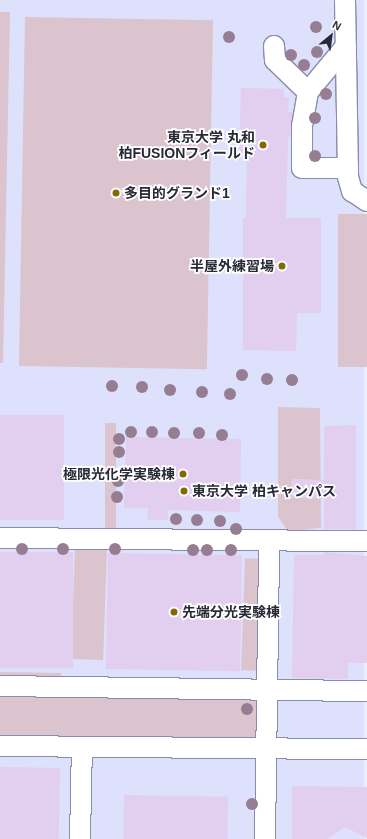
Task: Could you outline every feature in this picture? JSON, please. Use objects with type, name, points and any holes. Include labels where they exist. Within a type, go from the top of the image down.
[{"type":"lane","points":[[345,0],[348,168],[352,191],[367,201]]},
{"type":"lane","points":[[274,46],[275,60],[308,92]]},
{"type":"lane","points":[[346,46],[308,92],[302,126],[302,168],[348,168]]},
{"type":"lane","points":[[0,538],[269,542],[367,541]]},
{"type":"lane","points":[[266,839],[266,690],[269,542]]},
{"type":"lane","points":[[0,686],[367,691]]},
{"type":"lane","points":[[0,746],[367,749]]},
{"type":"lane","points":[[80,839],[82,747]]},
{"type":"shaded area","name":"東京大学 柏キャンパス","points":[[0,0],[364,0],[364,839],[0,839]]},
{"type":"shaded area","points":[[0,12],[10,12],[3,363],[0,363]]},
{"type":"shaded area","name":"多目的グランド1","points":[[25,17],[213,20],[207,369],[19,366]]},
{"type":"shaded area","points":[[338,214],[367,214],[367,367],[338,367]]},
{"type":"shaded area","points":[[278,407],[320,408],[321,528],[288,531],[278,517]],"holes":[[[292,479],[314,480],[313,499],[291,497]]]},
{"type":"shaded area","points":[[105,423],[116,423],[116,534],[105,534]]},
{"type":"shaded area","points":[[75,547],[107,548],[103,660],[71,659]]},
{"type":"shaded area","points":[[245,558],[264,559],[260,671],[241,670]]},
{"type":"shaded area","points":[[0,672],[61,673],[61,681],[0,680]]},
{"type":"shaded area","points":[[0,691],[261,696],[260,745],[0,740]]},
{"type":"building","points":[[241,88],[284,89],[284,97],[289,97],[288,112],[293,112],[290,137],[288,137],[286,218],[321,218],[321,313],[297,313],[296,351],[243,350],[243,218],[246,218],[247,153],[239,153]]},
{"type":"building","points":[[0,415],[64,415],[64,520],[0,520]]},
{"type":"building","points":[[356,425],[356,529],[324,529],[324,499],[291,497],[292,479],[324,480],[324,426]]},
{"type":"building","name":"極限光化学実験棟","points":[[126,437],[241,439],[240,512],[168,510],[168,520],[147,520],[148,508],[124,508]]},
{"type":"building","points":[[0,552],[73,552],[73,668],[0,668]]},
{"type":"building","points":[[324,552],[367,556],[367,663],[348,663],[348,679],[292,678],[294,555],[324,555]]},
{"type":"building","name":"先端分光実験棟","points":[[108,553],[242,555],[240,671],[106,669]]},
{"type":"building","points":[[0,767],[60,768],[59,839],[0,839]]},
{"type":"building","points":[[292,786],[367,787],[367,838],[345,827],[327,839],[292,839]]},
{"type":"building","points":[[124,795],[228,797],[227,839],[123,839]]},
{"type":"place","name":"東京大学 丸和 柏FUSIONフィールド","points":[[263,145]]},
{"type":"place","name":"多目的グランド1","points":[[116,193]]},
{"type":"place","name":"半屋外練習場","points":[[282,266]]},
{"type":"place","name":"極限光化学実験棟","points":[[183,474]]},
{"type":"place","name":"東京大学 柏キャンパス","points":[[184,491]]},
{"type":"place","name":"先端分光実験棟","points":[[174,612]]}]
